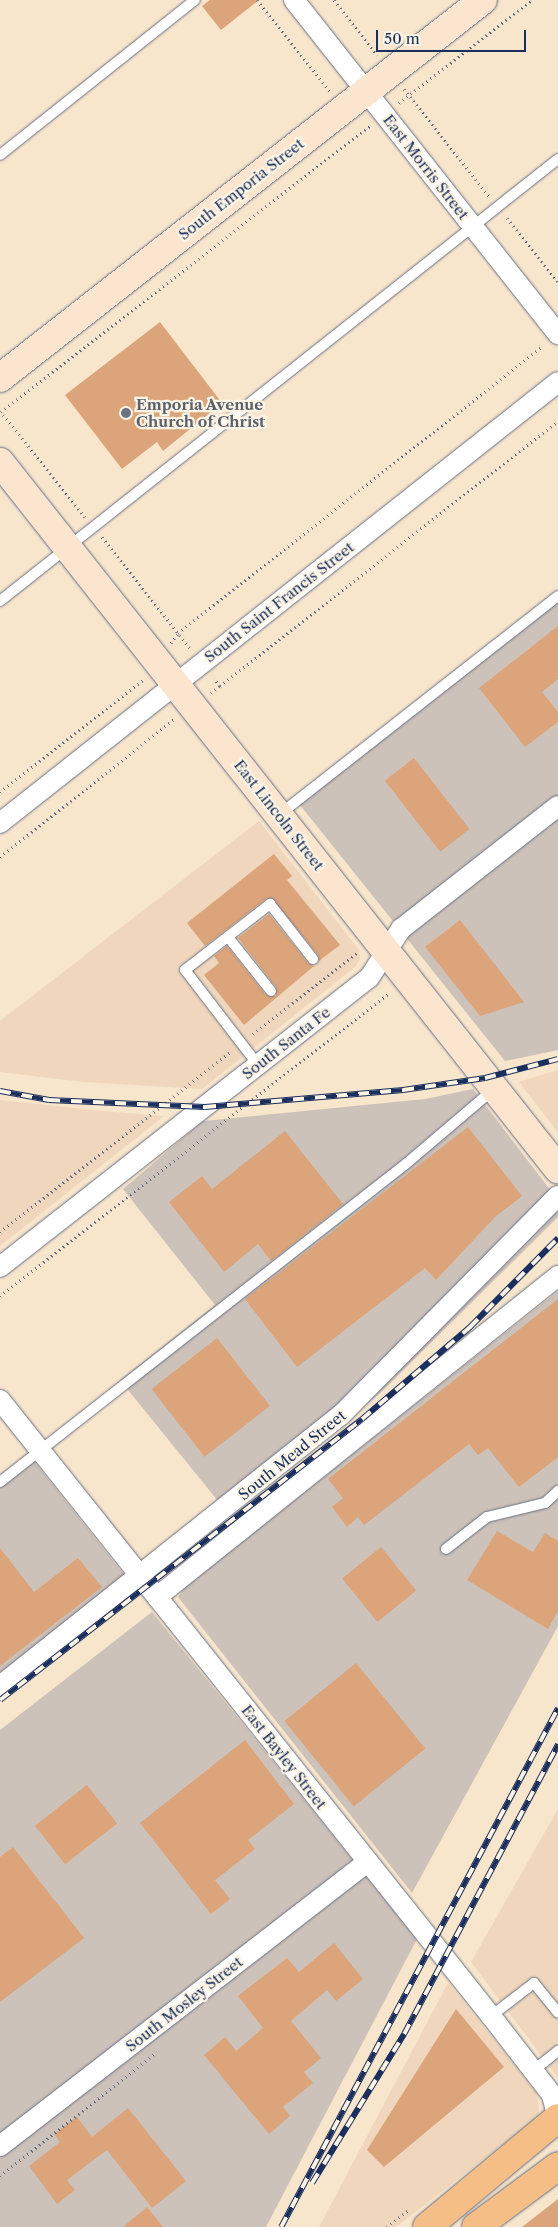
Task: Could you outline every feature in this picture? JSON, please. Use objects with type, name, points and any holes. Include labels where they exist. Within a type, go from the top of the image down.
[{"type":"main road","points":[[427,2227],[558,2118]]},
{"type":"main road","points":[[476,2227],[558,2166]]},
{"type":"street","name":"East Morris Street","points":[[294,0],[558,334]]},
{"type":"street","name":"South Emporia Street","points":[[0,378],[483,0]]},
{"type":"street","name":"South Saint Francis Street","points":[[0,823],[558,382]]},
{"type":"street","name":"East Lincoln Street","points":[[0,462],[558,1169]]},
{"type":"street","name":"South Santa Fe","points":[[0,1267],[370,978],[401,929],[558,806]]},
{"type":"street","name":"South Mead Street","points":[[0,1686],[341,1415],[558,1196]]},
{"type":"street","name":"South Mead Street","points":[[157,1597],[558,1276]]},
{"type":"street","name":"East Bayley Street","points":[[0,1400],[491,2016],[552,2095],[558,2118]]},
{"type":"street","name":"South Mosley Street","points":[[0,2146],[368,1862]]},
{"type":"lane","points":[[0,155],[195,0]]},
{"type":"lane","points":[[0,601],[558,159]]},
{"type":"lane","points":[[279,815],[558,596]]},
{"type":"lane","points":[[258,1065],[185,970],[270,904],[314,959]]},
{"type":"lane","points":[[228,937],[271,991]]},
{"type":"lane","points":[[0,1482],[42,1452],[407,1163],[494,1089]]},
{"type":"lane","points":[[446,1549],[487,1517],[545,1503],[558,1491]]},
{"type":"lane","points":[[491,2016],[534,1983],[558,2013]]},
{"type":"lane","points":[[533,2071],[558,2051]]},
{"type":"path","points":[[257,0],[363,131]]},
{"type":"path","points":[[334,0],[558,282]]},
{"type":"path","points":[[220,686],[1,412],[532,0]]},
{"type":"path","points":[[178,633],[558,334]]},
{"type":"path","points":[[0,857],[558,421]]},
{"type":"path","points":[[0,792],[143,680]]},
{"type":"path","points":[[0,1232],[359,951]]},
{"type":"path","points":[[0,1296],[390,992]]},
{"type":"path","points":[[0,2176],[164,2048]]},
{"type":"shaded area","points":[[558,594],[558,1050],[505,1061],[300,805]]},
{"type":"shaded area","points":[[259,821],[359,950],[360,959],[355,967],[202,1089],[84,1082],[0,1072],[0,1021]]},
{"type":"shaded area","points":[[558,1070],[558,1132],[519,1082]]},
{"type":"shaded area","points":[[473,1089],[558,1200],[558,1217],[382,1391],[353,1416],[218,1501],[120,1380],[215,1305],[123,1189],[203,1121],[425,1099]]},
{"type":"shaded area","points":[[0,1100],[102,1111],[164,1116],[0,1246]]},
{"type":"shaded area","points":[[558,1291],[558,1626],[412,1893],[178,1597],[184,1588]]},
{"type":"shaded area","points":[[30,1456],[125,1576],[0,1674],[0,1479]]},
{"type":"shaded area","points":[[152,1612],[417,1939],[266,2227],[0,2227],[0,1730]]},
{"type":"shaded area","points":[[558,1809],[558,2078],[471,1962]]},
{"type":"shaded area","points":[[448,1983],[537,2093],[539,2112],[532,2122],[396,2227],[319,2227]]},
{"type":"building","points":[[210,0],[259,0],[221,30],[202,6]]},
{"type":"building","name":"Emporia Avenue Church of Christ","points":[[160,322],[222,403],[163,451],[157,442],[122,469],[65,395]]},
{"type":"building","points":[[558,626],[558,679],[542,692],[558,712],[558,722],[525,747],[479,688]]},
{"type":"building","points":[[414,758],[469,829],[440,852],[385,781]]},
{"type":"building","points":[[274,854],[292,876],[287,880],[340,945],[319,961],[318,955],[272,898],[266,899],[205,946],[187,923]]},
{"type":"building","points":[[269,914],[308,963],[314,966],[244,1025],[204,975],[219,963],[214,956],[227,946],[266,995],[276,996],[276,987],[238,938]]},
{"type":"building","points":[[460,920],[524,1002],[480,1016],[425,947]]},
{"type":"building","points":[[468,1127],[522,1196],[495,1217],[436,1280],[425,1268],[297,1367],[245,1299]]},
{"type":"building","points":[[285,1131],[343,1204],[271,1261],[258,1244],[224,1272],[169,1202],[202,1176],[212,1189]]},
{"type":"building","points":[[558,1299],[558,1457],[519,1487],[488,1448],[478,1455],[469,1444],[364,1525],[358,1517],[347,1527],[332,1507],[343,1498],[328,1479]]},
{"type":"building","points":[[217,1338],[270,1406],[205,1457],[152,1389]]},
{"type":"building","points":[[497,1531],[533,1552],[545,1533],[558,1541],[558,1611],[548,1629],[467,1580]]},
{"type":"building","points":[[381,1547],[416,1591],[377,1622],[342,1578]]},
{"type":"building","points":[[0,1548],[34,1592],[78,1558],[102,1587],[0,1666]]},
{"type":"building","points":[[356,1663],[425,1748],[354,1806],[285,1721]]},
{"type":"building","points":[[245,1740],[294,1804],[248,1840],[255,1849],[215,1880],[230,1899],[211,1914],[140,1823]]},
{"type":"building","points":[[87,1785],[117,1824],[65,1864],[35,1826]]},
{"type":"building","points":[[13,1847],[84,1938],[0,2002],[0,1857]]},
{"type":"building","points":[[334,1943],[363,1979],[336,2001],[327,1990],[291,2021],[321,2058],[304,2072],[313,2083],[283,2107],[290,2116],[269,2134],[204,2055],[225,2037],[236,2051],[263,2028],[238,1996],[287,1958],[299,1972]]},
{"type":"building","points":[[456,2009],[504,2067],[384,2167],[367,2150]]},
{"type":"building","points":[[128,2108],[186,2181],[152,2208],[107,2150],[67,2180],[75,2190],[57,2204],[29,2166],[60,2142],[54,2134],[77,2117],[92,2137]]},
{"type":"building","points":[[558,2199],[558,2227],[522,2227]]},
{"type":"building","points":[[147,2207],[163,2227],[123,2227]]},
{"type":"railway","points":[[0,1091],[49,1100],[205,1107],[403,1090],[485,1078],[558,1059]]},
{"type":"railway","points":[[0,1700],[362,1419],[470,1327],[558,1238]]},
{"type":"railway","points":[[281,2227],[558,1708]]},
{"type":"railway","points":[[312,2183],[404,2034],[558,1744]]},
{"type":"place","name":"Emporia Avenue Church of Christ","points":[[126,413]]}]
